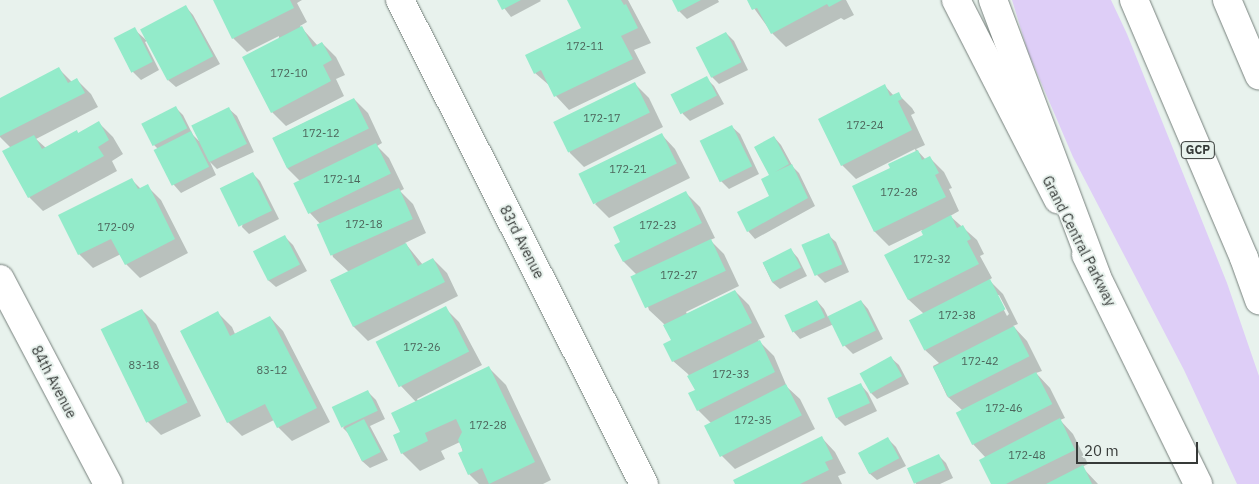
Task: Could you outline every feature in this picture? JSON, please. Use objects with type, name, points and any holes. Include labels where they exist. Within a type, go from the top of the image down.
[{"type":"main road","name":"83rd Avenue","points":[[400,0],[644,484]]},
{"type":"main road","name":"Grand Central Parkway","points":[[956,0],[1097,276],[1198,484]]},
{"type":"main road","points":[[993,0],[1097,276]]},
{"type":"main road","name":"GCP","points":[[1134,0],[1244,258],[1259,300]]},
{"type":"main road","points":[[1227,0],[1259,75]]},
{"type":"main road","name":"84th Avenue","points":[[0,279],[108,484]]},
{"type":"shaded area","points":[[1012,0],[1111,0],[1127,34],[1227,283],[1259,376],[1259,484],[1237,484],[1184,370],[1073,157],[1028,52]]},
{"type":"building","points":[[213,0],[290,0],[294,8],[232,39]]},
{"type":"building","points":[[497,0],[521,0],[502,10]]},
{"type":"building","points":[[567,0],[621,0],[624,5],[626,4],[638,28],[621,36],[633,59],[554,97],[541,70],[534,74],[525,55],[581,28]]},
{"type":"building","points":[[672,0],[701,0],[678,12]]},
{"type":"building","points":[[747,0],[842,0],[829,7],[827,4],[771,34],[757,8],[752,10]]},
{"type":"building","points":[[186,5],[213,56],[167,81],[140,29]]},
{"type":"building","points":[[302,26],[313,47],[322,42],[332,60],[323,65],[331,81],[271,113],[242,57]]},
{"type":"building","points":[[135,27],[153,62],[131,73],[114,38]]},
{"type":"building","points":[[726,32],[741,62],[711,78],[696,47]]},
{"type":"building","points":[[59,67],[68,83],[77,78],[85,93],[0,136],[0,98]]},
{"type":"building","points":[[707,76],[717,96],[680,114],[670,95]]},
{"type":"building","points":[[635,82],[650,113],[568,152],[553,122]]},
{"type":"building","points":[[885,84],[890,96],[899,92],[902,99],[898,101],[912,130],[841,166],[818,119]]},
{"type":"building","points":[[354,98],[369,129],[287,168],[272,138]]},
{"type":"building","points":[[176,106],[187,128],[153,146],[141,124]]},
{"type":"building","points":[[229,107],[247,144],[209,162],[191,125]]},
{"type":"building","points":[[99,121],[109,140],[98,147],[104,156],[28,198],[2,151],[34,135],[42,149],[77,130],[78,133]]},
{"type":"building","points":[[732,125],[752,166],[720,182],[700,141]]},
{"type":"building","points":[[191,131],[209,167],[172,186],[154,150]]},
{"type":"building","points":[[662,133],[677,164],[593,204],[578,174]]},
{"type":"building","points":[[774,136],[789,164],[775,172],[792,164],[808,198],[747,232],[737,212],[769,196],[761,179],[769,175],[754,147]]},
{"type":"building","points":[[376,143],[391,174],[308,214],[293,183]]},
{"type":"building","points":[[918,150],[922,160],[930,156],[939,173],[935,175],[946,197],[874,232],[852,186],[890,168],[888,164]]},
{"type":"building","points":[[253,172],[272,211],[239,227],[220,188]]},
{"type":"building","points":[[132,178],[138,189],[148,184],[175,239],[125,265],[111,239],[78,255],[58,215]]},
{"type":"building","points":[[399,188],[413,219],[331,256],[317,225]]},
{"type":"building","points":[[686,191],[702,223],[623,262],[614,245],[620,242],[613,227]]},
{"type":"building","points":[[951,215],[957,228],[963,225],[971,239],[967,241],[979,264],[908,300],[884,255],[923,235],[921,231]]},
{"type":"building","points":[[829,233],[842,264],[815,276],[801,245]]},
{"type":"building","points":[[285,235],[300,264],[268,281],[253,251]]},
{"type":"building","points":[[711,239],[726,271],[645,308],[630,277]]},
{"type":"building","points":[[406,243],[418,266],[433,258],[445,282],[353,327],[330,280]]},
{"type":"building","points":[[791,248],[801,268],[772,282],[762,263]]},
{"type":"building","points":[[990,279],[1005,309],[924,351],[909,320]]},
{"type":"building","points":[[735,290],[752,323],[672,362],[663,344],[671,340],[663,325]]},
{"type":"building","points":[[817,300],[825,317],[792,332],[784,315]]},
{"type":"building","points":[[861,300],[876,331],[843,347],[828,316]]},
{"type":"building","points":[[446,306],[469,351],[399,387],[376,342]]},
{"type":"building","points":[[142,309],[188,402],[146,423],[101,329]]},
{"type":"building","points":[[218,311],[230,336],[270,316],[317,408],[277,428],[265,404],[227,423],[180,331]]},
{"type":"building","points":[[1014,326],[1029,356],[948,398],[933,367]]},
{"type":"building","points":[[760,340],[775,372],[697,411],[688,393],[695,390],[687,376]]},
{"type":"building","points":[[891,356],[902,376],[871,394],[860,373]]},
{"type":"building","points":[[489,366],[535,462],[489,484],[482,468],[468,475],[458,453],[463,451],[458,440],[462,432],[456,419],[425,433],[428,441],[401,454],[393,435],[400,432],[391,413]]},
{"type":"building","points":[[1036,372],[1052,404],[972,445],[956,413]]},
{"type":"building","points":[[861,383],[870,403],[836,418],[827,398]]},
{"type":"building","points":[[786,384],[802,415],[720,457],[704,426]]},
{"type":"building","points":[[368,390],[378,411],[341,428],[332,407]]},
{"type":"building","points":[[1060,418],[1075,450],[1006,484],[991,484],[979,460]]},
{"type":"building","points":[[364,419],[381,452],[362,462],[345,429]]},
{"type":"building","points":[[822,436],[833,459],[825,462],[829,470],[800,484],[735,484],[733,480]]},
{"type":"building","points":[[888,437],[899,458],[869,474],[858,453]]},
{"type":"building","points":[[939,454],[946,470],[914,484],[907,468]]},
{"type":"building","points":[[1083,465],[1092,484],[1046,484]]}]
